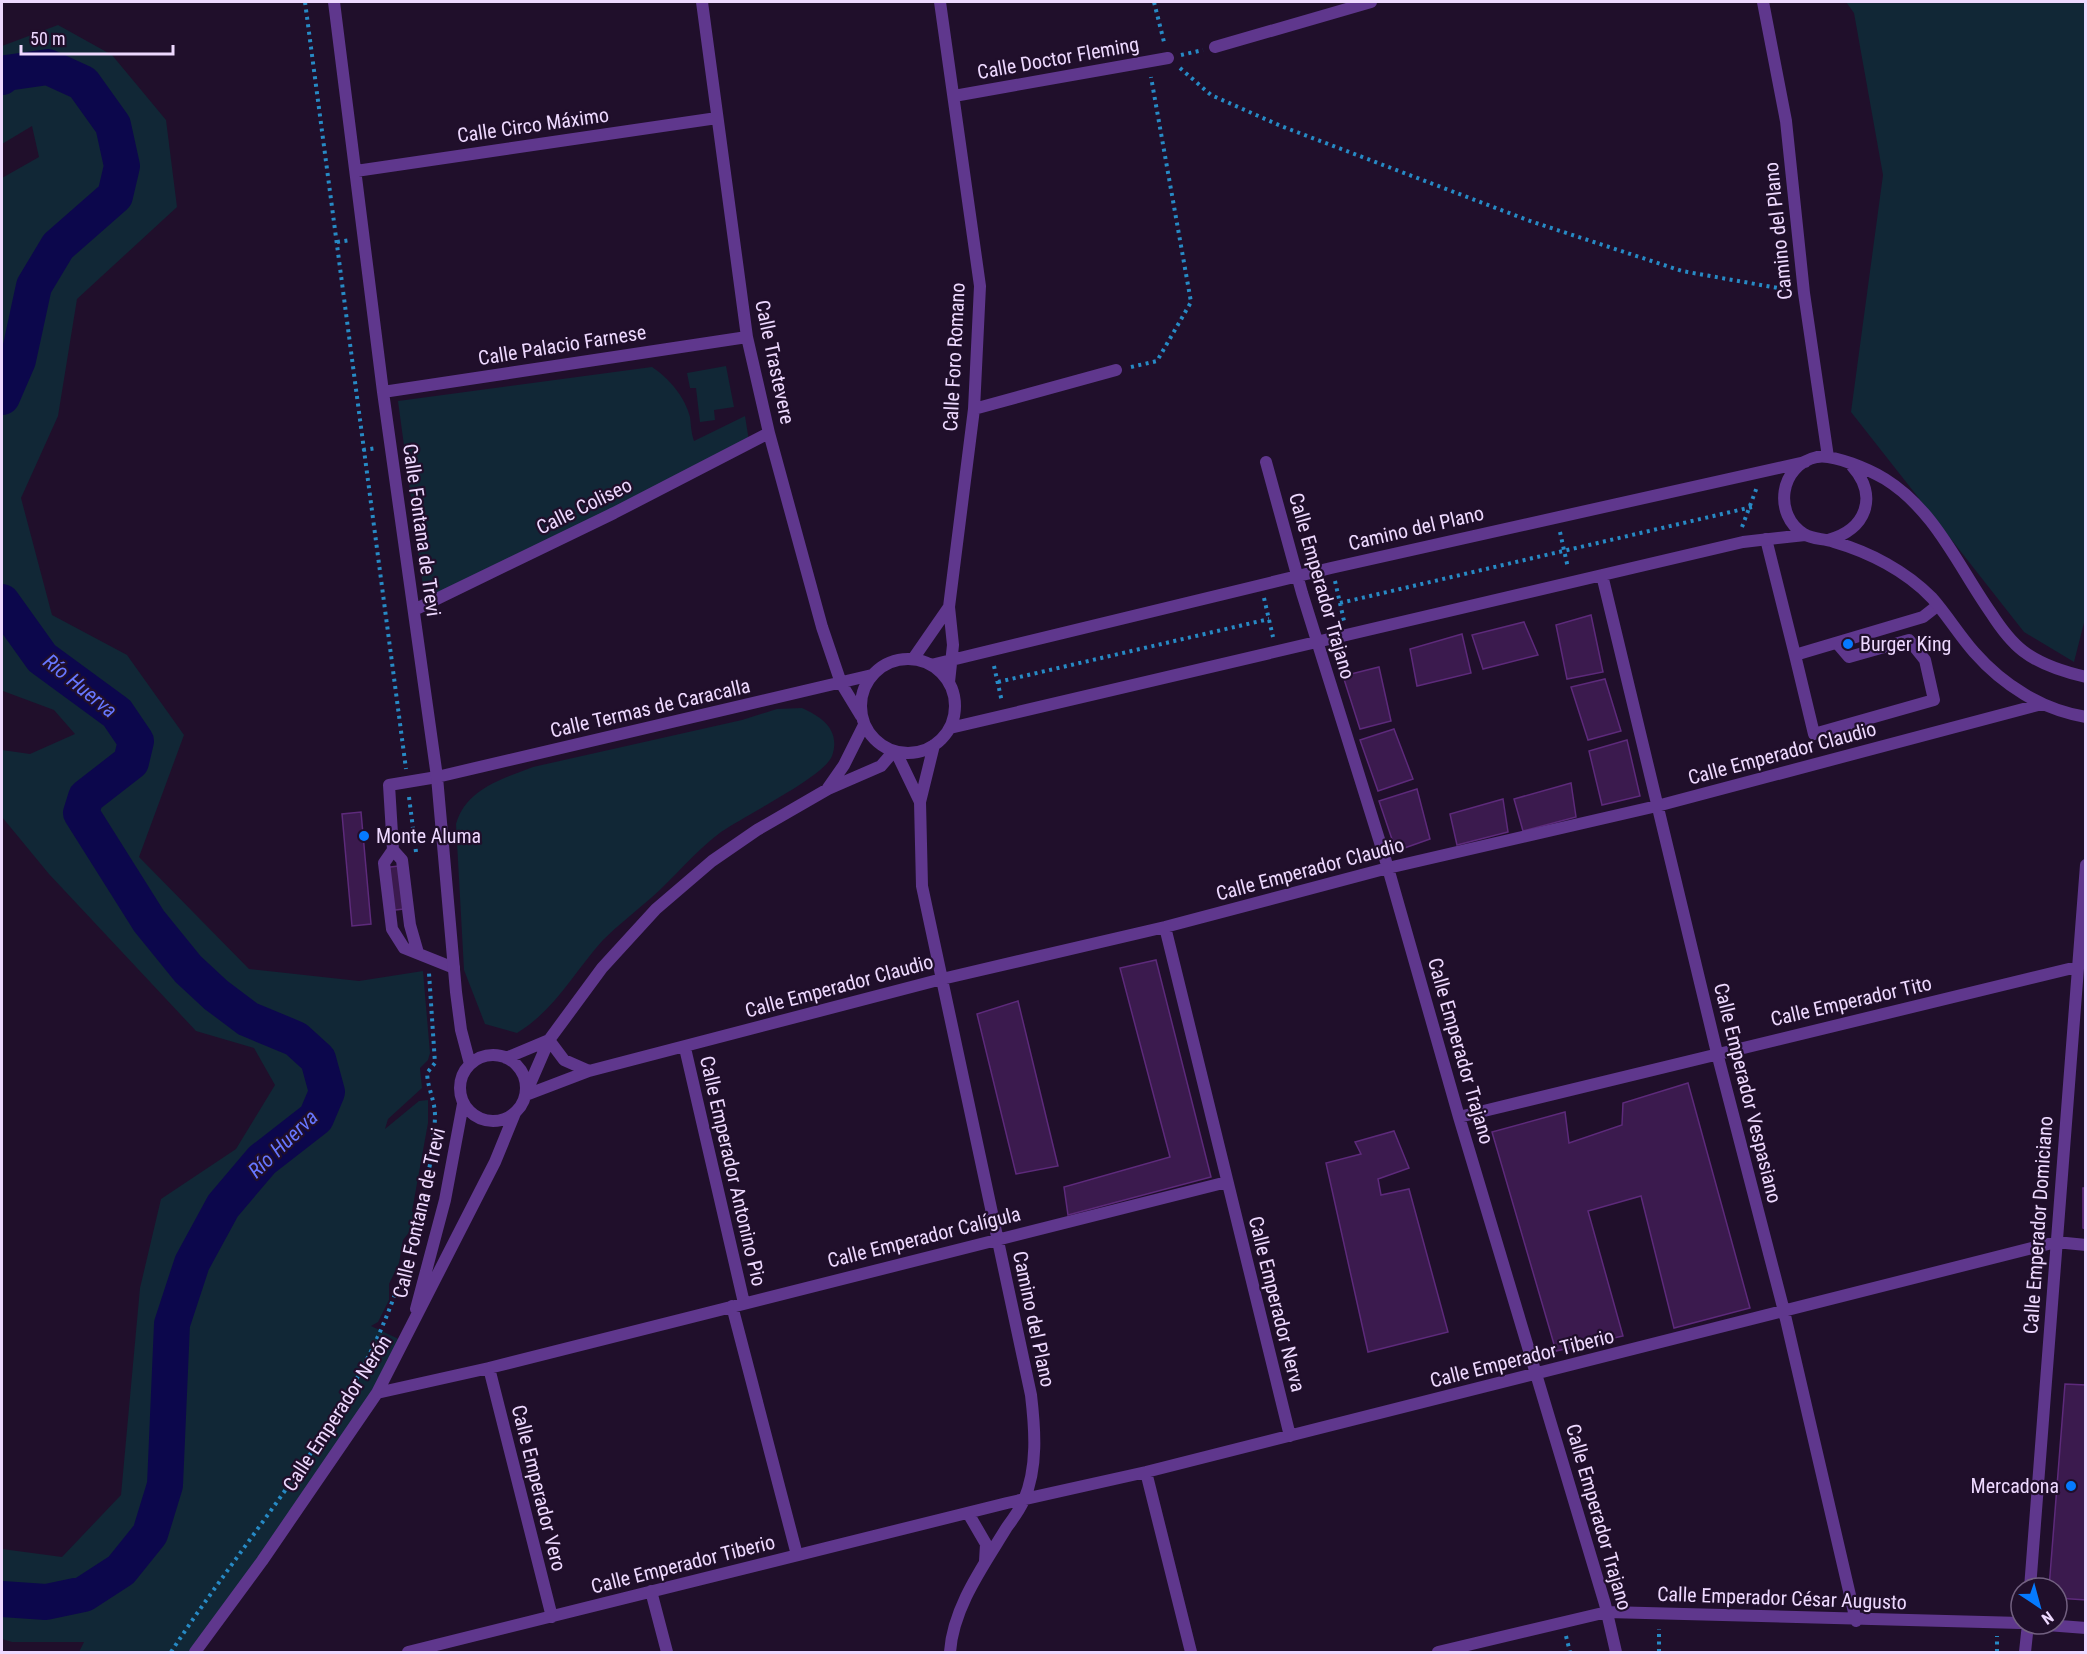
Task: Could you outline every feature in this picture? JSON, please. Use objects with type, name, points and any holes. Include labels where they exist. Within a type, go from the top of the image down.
[{"type":"street","name":"Calle Fontana de Trevi","points":[[334,2],[383,392],[437,777],[461,1030],[470,1064]]},
{"type":"street","name":"Calle Trastevere","points":[[702,2],[747,337],[769,433],[803,561],[841,683],[863,721]]},
{"type":"street","name":"Calle Foro Romano","points":[[940,2],[980,286],[974,409],[949,607],[953,658],[949,682]]},
{"type":"street","points":[[1215,47],[1371,2]]},
{"type":"street","name":"Camino del Plano","points":[[1763,2],[1786,121],[1804,293],[1828,457]]},
{"type":"street","name":"Calle Doctor Fleming","points":[[954,96],[1168,58]]},
{"type":"street","name":"Calle Circo Máximo","points":[[356,171],[717,118]]},
{"type":"street","name":"Calle Palacio Farnese","points":[[383,392],[747,337]]},
{"type":"street","points":[[974,409],[1116,370]]},
{"type":"street","name":"Calle Coliseo","points":[[414,610],[614,513],[769,433]]},
{"type":"street","points":[[1806,535],[1788,517],[1784,492],[1791,475],[1805,462],[1828,457],[1882,477],[1908,494],[1926,514],[2006,634],[2023,651],[2044,664],[2085,677]]},
{"type":"street","name":"Calle Emperador Trajano","points":[[1266,462],[1297,576],[1388,868],[1459,1117],[1607,1612],[1616,1653]]},
{"type":"street","name":"Camino del Plano","points":[[932,665],[1260,584],[1762,469],[1805,462]]},
{"type":"street","points":[[1828,540],[1842,536],[1854,528],[1862,517],[1866,503],[1866,489],[1860,476],[1851,465]]},
{"type":"street","points":[[950,728],[1316,640],[1743,542],[1806,535],[1862,552],[1900,572],[1938,606],[1992,671],[2042,704],[2085,717]]},
{"type":"street","points":[[1766,539],[1814,734],[1934,700],[1925,660],[1909,640],[1850,657],[1838,643]]},
{"type":"street","name":"Calle Emperador Vespasiano","points":[[1602,575],[1717,1053],[1784,1311],[1856,1621]]},
{"type":"street","points":[[1796,655],[1923,617],[1938,606]]},
{"type":"street","name":"Calle Foro Romano","points":[[913,659],[949,607]]},
{"type":"street","points":[[828,789],[844,765],[863,721],[862,694],[872,675],[891,662],[913,659],[932,665],[949,682],[955,710],[950,728],[934,745],[915,753],[895,752],[876,741],[863,721]]},
{"type":"street","name":"Calle Termas de Caracalla","points":[[408,782],[872,675]]},
{"type":"street","name":"Calle Emperador Claudio","points":[[526,1094],[589,1071],[685,1048],[942,979],[1165,927],[1388,868],[1657,806],[2042,704]]},
{"type":"street","name":"Camino del Plano","points":[[934,745],[920,802],[922,886],[1031,1395],[1035,1427],[1034,1458],[1024,1499],[984,1565],[956,1619],[950,1653]]},
{"type":"street","points":[[549,1040],[506,1058],[487,1055],[470,1064],[460,1082],[463,1104],[469,1112],[487,1121],[507,1119],[515,1113],[526,1094],[549,1040],[602,968],[656,909],[737,843],[828,789],[881,766],[895,752]]},
{"type":"street","name":"Camino del Plano","points":[[895,752],[920,802]]},
{"type":"street","points":[[408,782],[388,786],[393,850],[402,860],[410,925],[423,955]]},
{"type":"street","points":[[393,850],[384,863],[392,928],[404,948],[454,968]]},
{"type":"street","name":"Calle Emperador Domiciano","points":[[2031,1576],[2085,865]]},
{"type":"street","points":[[1165,927],[1227,1182]]},
{"type":"street","name":"Calle Emperador Tito","points":[[1459,1117],[2077,967]]},
{"type":"street","points":[[549,1040],[564,1060],[589,1071]]},
{"type":"street","name":"Calle Emperador Antonino Pio","points":[[685,1048],[738,1304],[797,1555]]},
{"type":"street","points":[[506,1058],[522,1072],[526,1094]]},
{"type":"street","name":"Calle Fontana de Trevi","points":[[411,1331],[445,1200],[463,1104]]},
{"type":"street","name":"Calle Emperador Nerón","points":[[195,1653],[262,1561],[377,1393],[411,1331],[495,1162],[515,1113]]},
{"type":"street","name":"Calle Emperador Calígula","points":[[377,1393],[489,1368],[1227,1182]]},
{"type":"street","name":"Calle Emperador Nerva","points":[[1227,1182],[1290,1436]]},
{"type":"street","name":"Calle Emperador Tiberio","points":[[408,1653],[1024,1499],[1146,1472],[2056,1242],[2085,1245]]},
{"type":"street","name":"Calle Emperador Vero","points":[[489,1368],[552,1617]]},
{"type":"street","points":[[1146,1472],[1191,1653]]},
{"type":"street","points":[[968,1513],[986,1544],[984,1565]]},
{"type":"street","points":[[651,1591],[667,1653]]},
{"type":"street","name":"Calle Emperador César Augusto","points":[[1438,1653],[1607,1612],[1856,1621],[2009,1623]]},
{"type":"street","points":[[2069,1627],[2085,1628]]},
{"type":"street","points":[[2025,1653],[2027,1636]]},
{"type":"path","points":[[305,2],[416,856]]},
{"type":"path","points":[[1154,2],[1168,58],[1211,95],[1251,113],[1530,221],[1682,271],[1804,293]]},
{"type":"path","points":[[1168,58],[1215,47]]},
{"type":"path","points":[[1116,370],[1157,361],[1191,302],[1149,62]]},
{"type":"path","points":[[1743,542],[1741,529],[1752,507],[1762,469]]},
{"type":"path","points":[[1340,603],[1752,507]]},
{"type":"path","points":[[1556,516],[1571,582]]},
{"type":"path","points":[[1331,568],[1347,633]]},
{"type":"path","points":[[1260,584],[1276,650]]},
{"type":"path","points":[[998,682],[1269,619]]},
{"type":"path","points":[[991,649],[1005,715]]},
{"type":"path","points":[[171,1653],[331,1420],[363,1366],[407,1262],[429,1180],[435,1116],[434,1099],[428,1090],[427,1073],[435,1063],[423,955]]},
{"type":"path","points":[[1659,1653],[1660,1614]]},
{"type":"shaded area","points":[[1846,2],[2085,2],[2086,615],[2074,662],[2024,632],[1851,412],[1883,175],[1854,13]]},
{"type":"shaded area","points":[[58,25],[112,55],[166,120],[177,207],[77,299],[58,416],[21,498],[52,615],[127,655],[184,735],[139,857],[249,969],[359,981],[423,971],[430,1053],[428,1060],[420,1068],[422,1088],[388,1119],[385,1129],[419,1101],[428,1100],[428,1123],[412,1211],[418,1221],[403,1240],[399,1263],[389,1284],[389,1300],[378,1322],[371,1326],[405,1342],[195,1652],[79,1652],[84,1642],[12,1642],[2,1639],[2,1549],[62,1557],[121,1495],[140,1288],[161,1199],[236,1149],[275,1085],[254,1048],[196,1031],[49,874],[2,817],[2,750],[30,754],[75,734],[54,710],[3,691],[2,686],[2,178],[39,157],[32,126],[2,144],[2,46]]},
{"type":"shaded area","points":[[726,366],[734,407],[714,410],[715,420],[700,422],[696,388],[690,388],[687,373]]},
{"type":"shaded area","points":[[652,367],[670,382],[684,402],[690,417],[694,441],[745,416],[749,441],[425,602],[398,401]]},
{"type":"shaded area","points":[[802,708],[823,720],[832,732],[834,747],[832,756],[826,764],[800,785],[712,839],[660,890],[603,940],[553,1002],[530,1024],[517,1033],[485,1024],[464,970],[456,824],[468,802],[498,781],[533,767],[742,720],[777,709]]},
{"type":"building","points":[[1591,615],[1603,672],[1567,679],[1556,625]]},
{"type":"building","points":[[1524,622],[1538,655],[1483,669],[1472,635]]},
{"type":"building","points":[[1462,634],[1471,673],[1417,686],[1410,649]]},
{"type":"building","points":[[1379,667],[1391,721],[1360,729],[1343,676]]},
{"type":"building","points":[[1605,679],[1621,731],[1588,740],[1571,687]]},
{"type":"building","points":[[1394,729],[1413,779],[1378,791],[1360,740]]},
{"type":"building","points":[[1627,740],[1640,796],[1602,805],[1589,751]]},
{"type":"building","points":[[1571,783],[1576,817],[1523,831],[1514,799]]},
{"type":"building","points":[[1417,789],[1430,839],[1396,851],[1379,801]]},
{"type":"building","points":[[1503,799],[1508,832],[1457,845],[1450,814]]},
{"type":"building","points":[[361,812],[371,924],[352,926],[342,814]]},
{"type":"building","points":[[407,865],[412,908],[387,911],[382,868]]},
{"type":"building","points":[[1156,960],[1211,1177],[1068,1215],[1064,1187],[1170,1157],[1120,968]]},
{"type":"building","points":[[1018,1001],[1058,1166],[1016,1174],[977,1014]]},
{"type":"building","points":[[1688,1083],[1750,1308],[1674,1328],[1641,1196],[1588,1211],[1623,1336],[1556,1351],[1492,1132],[1565,1112],[1569,1143],[1622,1125],[1623,1103]]},
{"type":"building","points":[[1394,1131],[1409,1168],[1378,1179],[1381,1195],[1409,1189],[1448,1332],[1368,1352],[1326,1163],[1361,1154],[1355,1142]]},
{"type":"building","points":[[2083,1188],[2086,1188],[2086,1229],[2083,1228]]},
{"type":"building","name":"Mercadona","points":[[2065,1384],[2086,1385],[2086,1600],[2069,1599],[2069,1576],[2050,1576]]},
{"type":"waterway","name":"Río Huerva","points":[[2,77],[6,73],[48,67],[83,83],[113,125],[122,166],[115,196],[58,246],[34,286],[18,360],[2,397]]},
{"type":"waterway","name":"Río Huerva","points":[[2,602],[42,658],[117,713],[136,741],[131,762],[86,797],[81,813],[149,921],[188,969],[216,995],[248,1019],[296,1039],[318,1059],[327,1092],[316,1118],[262,1160],[223,1206],[192,1263],[172,1324],[165,1485],[150,1534],[121,1570],[84,1594],[46,1602],[2,1599]]},
{"type":"place","name":"Burger King","points":[[1848,644]]},
{"type":"place","name":"Monte Aluma","points":[[364,836]]},
{"type":"place","name":"Mercadona","points":[[2071,1486]]}]
